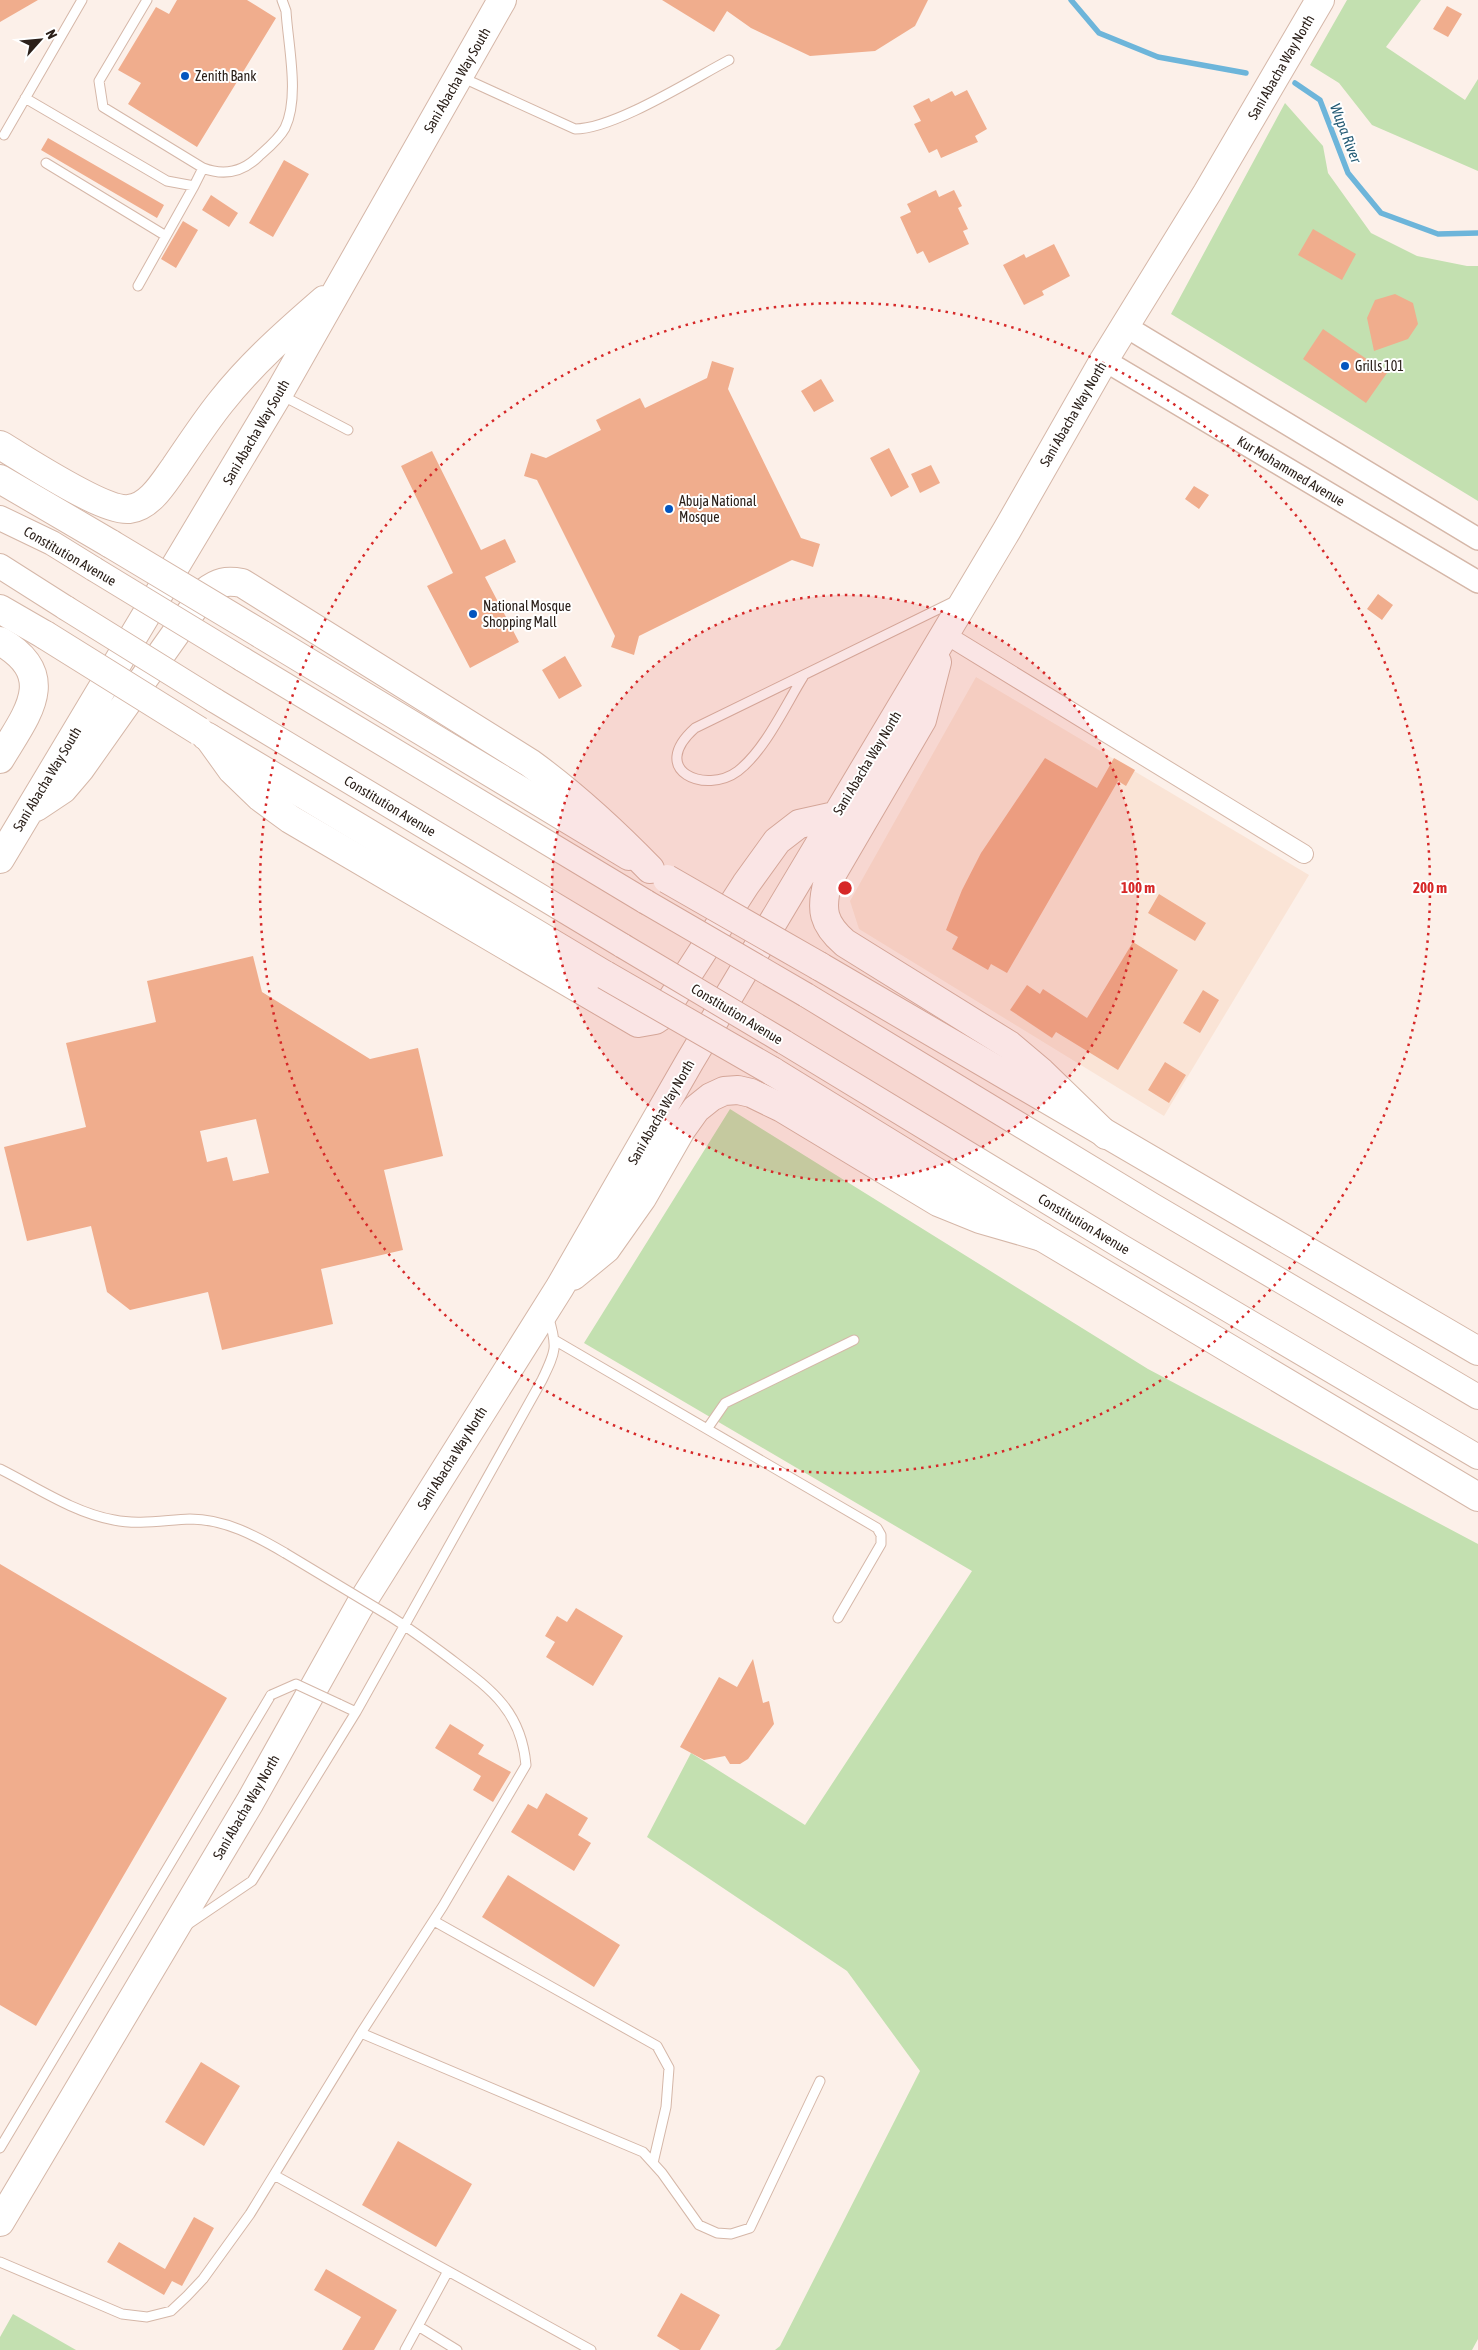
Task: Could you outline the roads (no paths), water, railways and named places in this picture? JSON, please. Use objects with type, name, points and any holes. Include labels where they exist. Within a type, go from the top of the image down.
[{"type":"main road","name":"Sani Abacha Way North","points":[[0,2222],[250,1802],[359,1607],[553,1298],[835,816],[1006,530],[1104,360],[1207,193],[1320,0]]},
{"type":"main road","name":"Sani Abacha Way South","points":[[0,859],[279,393],[459,76],[498,1]]},
{"type":"main road","points":[[0,446],[97,500],[128,509],[138,506],[158,491],[221,402],[251,368],[277,340],[340,286]]},
{"type":"main road","points":[[0,479],[658,874],[1478,1351]]},
{"type":"main road","name":"Constitution Avenue","points":[[0,518],[52,543],[646,902],[943,1076],[1110,1179],[1478,1397]]},
{"type":"main road","name":"Constitution Avenue","points":[[0,566],[214,700],[919,1124],[1478,1457]]},
{"type":"main road","points":[[28,812],[63,789],[205,592],[216,583],[228,580],[242,583],[530,763],[570,793],[658,874]]},
{"type":"main road","points":[[0,609],[204,735],[606,975],[772,1071],[1042,1237],[1474,1497]]},
{"type":"main road","points":[[944,633],[922,720],[828,882],[823,899],[824,916],[832,932],[845,943],[1009,1045],[1041,1072],[1106,1135]]},
{"type":"main road","points":[[0,642],[22,659],[33,675],[35,694],[25,716],[0,759]]},
{"type":"main road","points":[[204,735],[232,770],[260,797],[290,819],[638,1022],[655,1020],[661,1016],[776,841],[799,824],[835,816]]},
{"type":"main road","points":[[553,1298],[606,1249],[642,1198],[689,1118],[711,1097],[724,1091],[738,1090],[751,1093],[782,1108],[938,1202],[980,1219],[1042,1237]]},
{"type":"street","points":[[1125,326],[1478,539]]},
{"type":"street","name":"Kur Mohammed Avenue","points":[[1104,360],[1478,582]]},
{"type":"street","points":[[944,633],[1304,854]]},
{"type":"lane","points":[[4,135],[82,0]]},
{"type":"lane","points":[[147,0],[99,81],[103,107],[203,168],[214,172],[233,172],[253,162],[284,130],[290,115],[292,101],[286,11],[282,0]]},
{"type":"lane","points":[[459,76],[574,129],[586,129],[611,122],[729,60]]},
{"type":"lane","points":[[25,98],[167,181],[194,186]]},
{"type":"lane","points":[[46,162],[166,236]]},
{"type":"lane","points":[[138,286],[203,168]]},
{"type":"lane","points":[[279,393],[348,430]]},
{"type":"lane","points":[[804,677],[759,750],[737,772],[716,781],[691,777],[679,769],[676,760],[677,749],[684,738],[695,728],[804,677],[966,595]]},
{"type":"lane","points":[[170,1937],[252,1881],[356,1712],[552,1360],[556,1341],[553,1298]]},
{"type":"lane","points":[[707,1429],[725,1403],[854,1340]]},
{"type":"lane","points":[[556,1341],[877,1528],[881,1544],[838,1618]]},
{"type":"lane","points":[[0,1469],[90,1514],[116,1521],[192,1519],[221,1523],[250,1532],[405,1625],[490,1689],[508,1710],[524,1743],[526,1765],[434,1921],[250,2214],[203,2279],[171,2310],[147,2317],[122,2314],[3,2263]]},
{"type":"lane","points":[[0,2148],[271,1696],[296,1684],[356,1712]]},
{"type":"lane","points":[[434,1921],[657,2046],[669,2068],[666,2107],[654,2163]]},
{"type":"lane","points":[[362,2033],[643,2152],[654,2163],[700,2225],[716,2233],[731,2234],[750,2228],[820,2081]]},
{"type":"lane","points":[[274,2175],[591,2350]]},
{"type":"lane","points":[[405,2350],[448,2272]]},
{"type":"lane","points":[[418,2326],[457,2350]]},
{"type":"waterway","name":"Wupa River","points":[[1071,0],[1099,33],[1158,57],[1246,73]]},
{"type":"waterway","name":"Wupa River","points":[[1295,83],[1320,100],[1348,173],[1381,213],[1438,234],[1478,233]]},
{"type":"place","name":"Zenith Bank","points":[[185,76]]},
{"type":"place","name":"Grills 101","points":[[1345,366]]},
{"type":"place","name":"Abuja National Mosque","points":[[669,509]]},
{"type":"place","name":"National Mosque Shopping Mall","points":[[473,614]]}]
